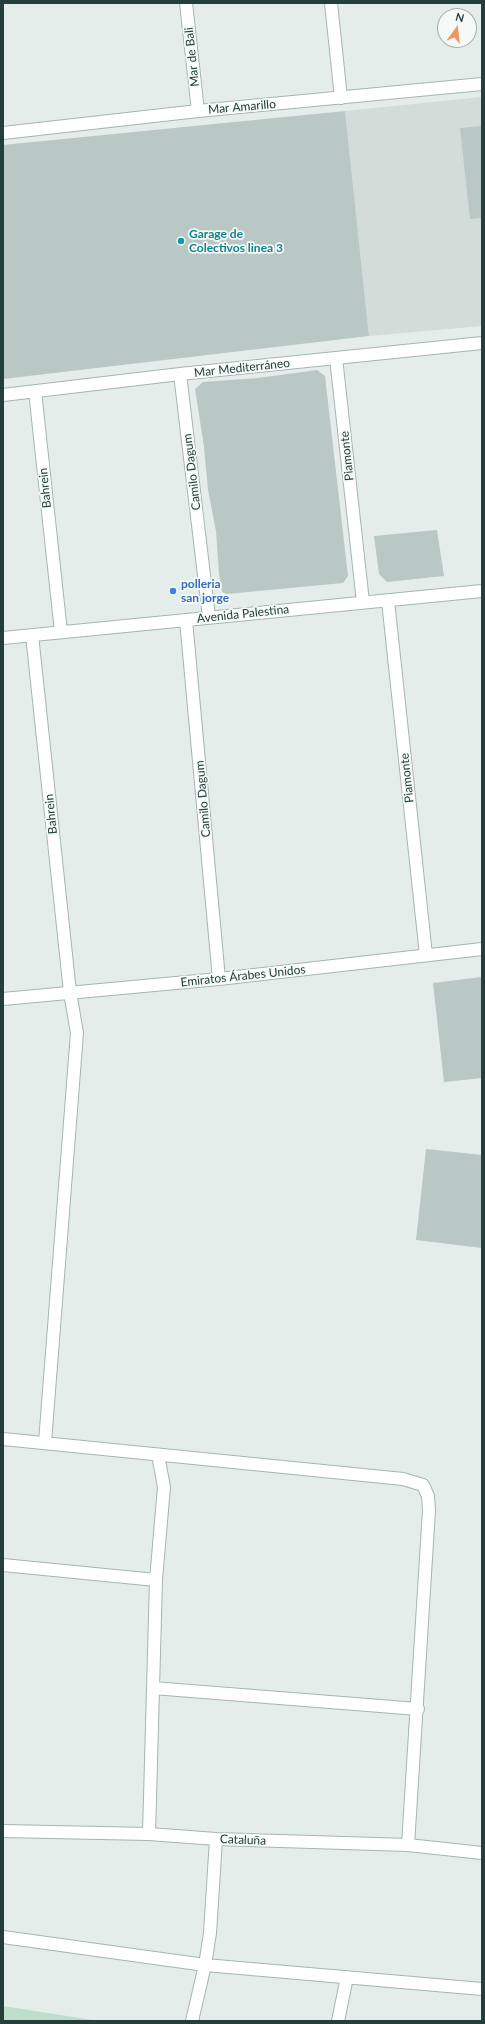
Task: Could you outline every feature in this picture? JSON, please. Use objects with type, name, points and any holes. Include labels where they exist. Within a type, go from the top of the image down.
[{"type":"street","name":"Mar de Bali","points":[[186,3],[198,111]]},
{"type":"street","points":[[331,3],[341,98]]},
{"type":"street","name":"Mar Amarillo","points":[[3,133],[198,111],[482,84]]},
{"type":"street","name":"Mar Mediterráneo","points":[[3,395],[180,374],[482,343]]},
{"type":"street","name":"Piamonte","points":[[336,358],[363,602]]},
{"type":"street","name":"Camilo Dagum","points":[[180,374],[209,617]]},
{"type":"street","name":"Bahrein","points":[[35,391],[61,632]]},
{"type":"street","name":"Avenida Palestina","points":[[3,638],[363,602],[388,601],[482,590]]},
{"type":"street","name":"Piamonte","points":[[388,601],[426,955]]},
{"type":"street","name":"Camilo Dagum","points":[[186,620],[219,979]]},
{"type":"street","name":"Bahrein","points":[[32,635],[70,992],[77,1033],[45,1442]]},
{"type":"street","name":"Emiratos Árabes Unidos","points":[[3,999],[219,979],[482,949]]},
{"type":"street","points":[[3,1439],[403,1479],[422,1485],[428,1496],[429,1510],[418,1709],[408,1845]]},
{"type":"street","points":[[149,1834],[156,1580],[164,1487],[158,1455]]},
{"type":"street","points":[[3,1565],[156,1580]]},
{"type":"street","points":[[153,1688],[418,1709]]},
{"type":"street","name":"Cataluña","points":[[3,1831],[149,1834],[216,1839],[408,1845],[482,1853]]},
{"type":"street","points":[[192,2021],[205,1965],[210,1933],[216,1839]]},
{"type":"street","points":[[3,1936],[205,1965],[482,1989]]},
{"type":"street","points":[[338,2021],[348,1977]]},
{"type":"shaded area","points":[[482,97],[482,326],[369,336],[345,111]]},
{"type":"green space","points":[[3,2006],[99,2021],[3,2021]]},
{"type":"building","name":"Garage de Colectivos linea 3","points":[[345,111],[369,336],[3,379],[3,145]]},
{"type":"building","points":[[482,126],[482,218],[470,219],[460,128]]},
{"type":"building","points":[[317,370],[325,376],[348,576],[343,583],[227,594],[222,592],[219,574],[216,531],[208,490],[204,447],[195,389],[203,382],[258,378]]},
{"type":"building","points":[[437,530],[444,576],[387,582],[379,574],[374,536]]},
{"type":"building","points":[[482,977],[482,1078],[444,1082],[433,983]]},
{"type":"building","points":[[426,1149],[482,1155],[482,1248],[416,1240]]},
{"type":"place","name":"Garage de Colectivos linea 3","points":[[181,241]]},
{"type":"place","name":"polleria san jorge","points":[[173,591]]}]
